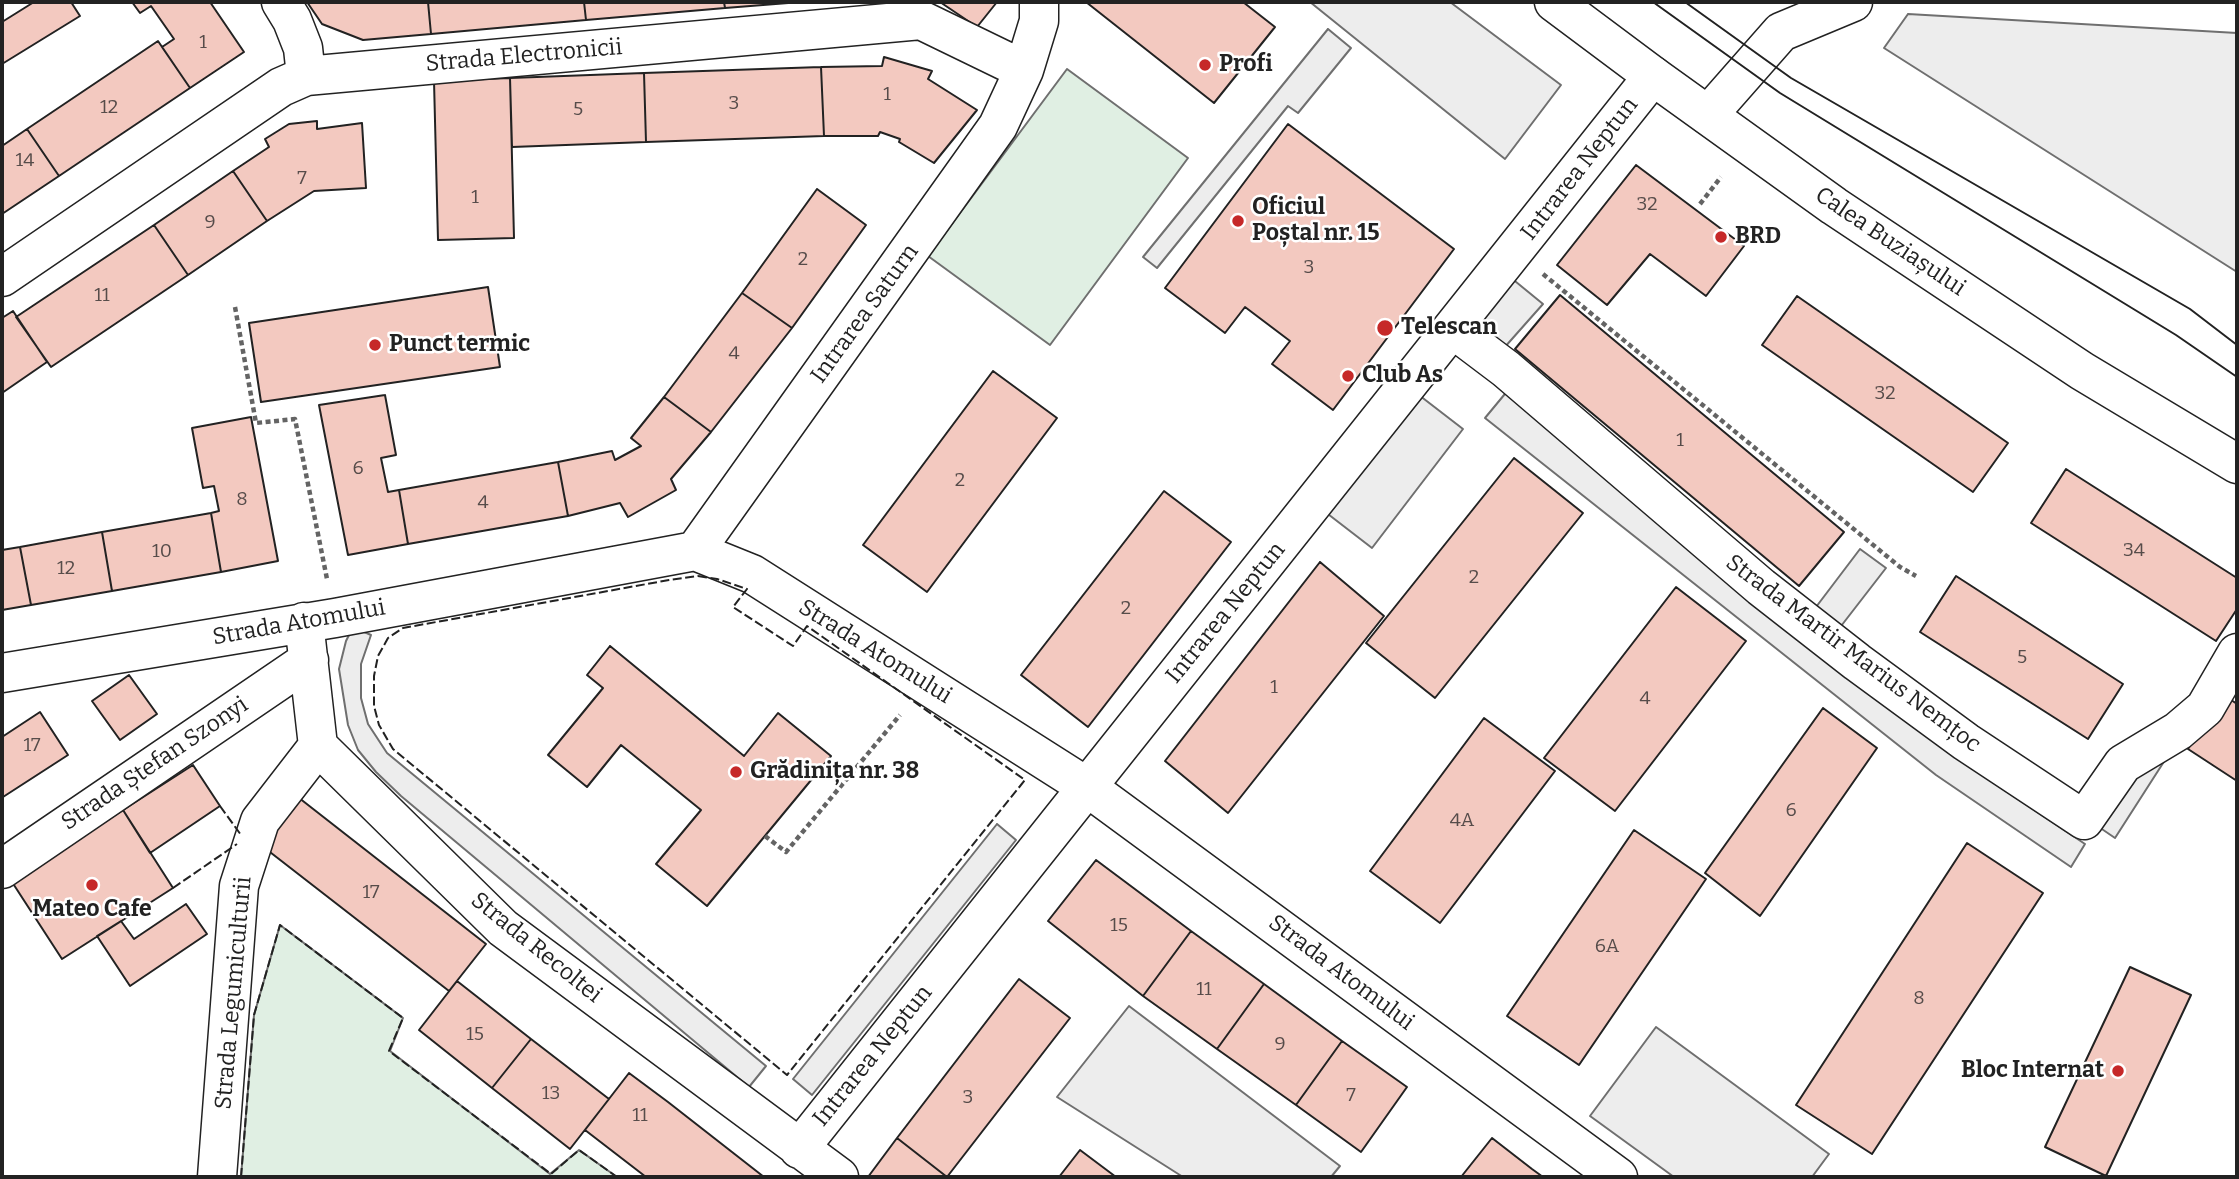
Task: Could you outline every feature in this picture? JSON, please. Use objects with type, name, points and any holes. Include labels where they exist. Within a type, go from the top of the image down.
[{"type":"street","points":[[281,2],[292,20],[303,48],[306,76]]},
{"type":"street","points":[[1024,70],[1039,21],[1039,2]]},
{"type":"street","name":"Calea Buziașului","points":[[1555,2],[1834,206],[2060,356],[2237,464]]},
{"type":"street","points":[[1708,115],[1781,32],[1853,2]]},
{"type":"street","name":"Strada Electronicii","points":[[2,277],[281,87],[306,76],[921,20],[1024,70]]},
{"type":"street","name":"Intrarea Saturn","points":[[695,551],[998,126],[1024,70]]},
{"type":"street","name":"Intrarea Neptun","points":[[799,1149],[1653,76]]},
{"type":"street","name":"Strada Martir Marius Nemțoc","points":[[1453,329],[1506,369],[1761,587],[1846,654],[1966,743],[2084,820],[2123,764],[2178,731],[2205,708],[2237,653]]},
{"type":"street","name":"Strada Atomului","points":[[2,673],[319,620],[695,551],[752,574],[1087,787],[1618,1177]]},
{"type":"street","points":[[318,746],[309,660],[319,620]]},
{"type":"street","name":"Strada Ștefan Szonyi","points":[[2,869],[309,660]]},
{"type":"street","name":"Strada Recoltei","points":[[318,746],[503,928],[839,1177]]},
{"type":"street","name":"Strada Legumiculturii","points":[[217,1177],[239,886],[260,821],[318,746]]},
{"type":"path","points":[[1700,204],[1720,177]]},
{"type":"path","points":[[1516,251],[1900,567],[1916,576]]},
{"type":"path","points":[[235,307],[256,423],[295,419],[319,620]]},
{"type":"path","points":[[765,836],[786,852],[904,710]]},
{"type":"green space","points":[[1067,69],[1188,158],[1050,345],[928,256]]},
{"type":"green space","points":[[280,925],[403,1018],[390,1051],[550,1174],[579,1150],[617,1177],[241,1177],[254,1015]]},
{"type":"shaded area","points":[[1310,2],[1450,2],[1561,85],[1505,159]]},
{"type":"shaded area","points":[[1908,14],[2237,33],[2237,272],[1884,48]]},
{"type":"shaded area","points":[[1328,29],[1351,48],[1298,113],[1288,106],[1157,268],[1143,257]]},
{"type":"shaded area","points":[[1510,277],[1543,304],[1504,348],[1471,321]]},
{"type":"shaded area","points":[[1509,389],[1952,755],[2085,844],[2071,867],[1936,775],[1485,418]]},
{"type":"shaded area","points":[[1415,392],[1463,429],[1372,548],[1324,511]]},
{"type":"shaded area","points":[[1860,549],[1886,568],[1838,630],[1813,611]]},
{"type":"shaded area","points":[[353,627],[371,635],[361,664],[361,698],[368,724],[387,753],[766,1066],[749,1087],[401,796],[376,772],[358,750],[348,725],[339,669],[346,641]]},
{"type":"shaded area","points":[[2152,732],[2174,746],[2115,838],[2093,823]]},
{"type":"shaded area","points":[[997,824],[1016,840],[812,1095],[793,1079]]},
{"type":"shaded area","points":[[1129,1006],[1340,1166],[1331,1177],[1183,1177],[1057,1097]]},
{"type":"shaded area","points":[[1656,1027],[1829,1154],[1812,1177],[1674,1177],[1590,1116]]},
{"type":"building","points":[[34,2],[71,2],[80,16],[2,64],[2,22]]},
{"type":"building","points":[[132,2],[210,2],[244,52],[190,88],[162,47],[174,39],[151,6],[140,13]]},
{"type":"building","points":[[307,2],[428,2],[431,34],[363,40],[322,24]]},
{"type":"building","points":[[428,2],[584,2],[586,20],[431,34]]},
{"type":"building","points":[[584,2],[724,2],[725,8],[586,20]]},
{"type":"building","points":[[724,2],[801,2],[725,8]]},
{"type":"building","points":[[940,2],[997,2],[977,27]]},
{"type":"building","name":"Profi","points":[[1086,2],[1243,2],[1275,27],[1214,103]]},
{"type":"building","points":[[158,41],[190,88],[59,176],[27,129]]},
{"type":"building","points":[[884,57],[932,71],[928,79],[977,110],[934,163],[899,142],[900,139],[880,132],[878,136],[824,136],[821,67],[882,66]]},
{"type":"building","points":[[821,67],[824,136],[646,142],[644,73]]},
{"type":"building","points":[[644,73],[646,142],[512,147],[510,78]]},
{"type":"building","points":[[510,78],[514,238],[438,240],[434,81]]},
{"type":"building","points":[[317,121],[317,129],[362,123],[366,188],[314,191],[267,221],[233,171],[269,147],[265,139],[289,124]]},
{"type":"building","points":[[1288,124],[1454,249],[1333,410],[1272,364],[1290,341],[1245,307],[1225,333],[1165,288]]},
{"type":"building","points":[[27,129],[59,176],[2,214],[2,146]]},
{"type":"building","points":[[1636,165],[1744,246],[1706,296],[1650,254],[1607,305],[1557,265]]},
{"type":"building","points":[[233,171],[267,221],[188,275],[154,225]]},
{"type":"building","points":[[817,189],[866,225],[792,328],[742,293]]},
{"type":"building","points":[[154,225],[188,275],[51,367],[16,317]]},
{"type":"building","name":"Punct termic","points":[[488,287],[500,367],[261,402],[249,323]]},
{"type":"building","points":[[742,293],[792,328],[711,432],[664,397]]},
{"type":"building","points":[[1560,295],[1844,532],[1799,586],[1515,349]]},
{"type":"building","points":[[1797,296],[2008,443],[1973,492],[1762,345]]},
{"type":"building","points":[[13,311],[47,362],[2,393],[2,318]]},
{"type":"building","points":[[993,371],[1057,418],[927,592],[863,545]]},
{"type":"building","points":[[385,395],[396,455],[381,458],[388,492],[399,490],[408,544],[348,555],[319,405]]},
{"type":"building","points":[[664,397],[711,432],[671,479],[676,490],[628,517],[620,503],[568,516],[558,462],[612,451],[615,460],[641,446],[631,438]]},
{"type":"building","points":[[251,417],[278,561],[221,572],[211,513],[219,511],[214,486],[203,488],[192,428]]},
{"type":"building","points":[[1514,458],[1583,513],[1435,698],[1366,643]]},
{"type":"building","points":[[558,462],[568,516],[408,544],[399,490]]},
{"type":"building","points":[[2066,469],[2237,578],[2237,609],[2216,641],[2031,523]]},
{"type":"building","points":[[1164,491],[1231,542],[1088,727],[1021,675]]},
{"type":"building","points":[[211,513],[221,572],[112,591],[102,532]]},
{"type":"building","points":[[102,532],[112,591],[31,605],[20,547]]},
{"type":"building","points":[[20,547],[31,605],[2,610],[2,550]]},
{"type":"building","points":[[1320,562],[1384,616],[1228,813],[1165,761]]},
{"type":"building","points":[[1956,576],[2123,684],[2088,739],[1920,632]]},
{"type":"building","points":[[1676,587],[1746,641],[1615,811],[1544,758]]},
{"type":"building","name":"Grădinița nr. 38","points":[[610,646],[744,756],[778,713],[831,756],[707,906],[656,864],[701,810],[621,745],[587,787],[548,755],[603,688],[587,675]]},
{"type":"building","points":[[129,675],[157,714],[120,740],[92,701]]},
{"type":"building","points":[[2224,695],[2237,704],[2237,781],[2188,749]]},
{"type":"building","points":[[1823,708],[1877,748],[1760,916],[1705,873]]},
{"type":"building","points":[[40,712],[68,755],[3,797],[2,737]]},
{"type":"building","points":[[1484,718],[1555,771],[1440,923],[1370,871]]},
{"type":"building","points":[[193,765],[220,806],[150,853],[123,810]]},
{"type":"building","points":[[294,794],[486,944],[449,991],[257,842]]},
{"type":"building","name":"Mateo Cafe","points":[[123,810],[173,888],[62,959],[12,882]]},
{"type":"building","points":[[1634,830],[1706,879],[1579,1065],[1507,1016]]},
{"type":"building","points":[[1967,843],[2043,893],[1872,1154],[1796,1105]]},
{"type":"building","points":[[1096,860],[1191,931],[1143,996],[1048,921]]},
{"type":"building","points":[[186,904],[207,934],[130,986],[97,936],[121,921],[134,939]]},
{"type":"building","points":[[1191,931],[1264,984],[1217,1049],[1143,996]]},
{"type":"building","name":"Bloc Internat","points":[[2130,967],[2191,995],[2106,1176],[2045,1147]]},
{"type":"building","points":[[1019,979],[1070,1018],[947,1177],[897,1138]]},
{"type":"building","points":[[457,981],[531,1039],[492,1088],[419,1030]]},
{"type":"building","points":[[1264,984],[1342,1041],[1296,1105],[1217,1049]]},
{"type":"building","points":[[531,1039],[609,1099],[570,1149],[492,1088]]},
{"type":"building","points":[[1342,1041],[1407,1087],[1361,1152],[1296,1105]]},
{"type":"building","points":[[629,1073],[764,1177],[646,1177],[585,1130]]},
{"type":"building","points":[[897,1138],[947,1177],[868,1177]]},
{"type":"building","points":[[1492,1138],[1532,1169],[1543,1177],[1461,1177]]},
{"type":"building","points":[[1080,1150],[1116,1177],[1059,1177]]},
{"type":"tram line","points":[[1653,2],[1780,93],[2176,335],[2237,377]]},
{"type":"tram line","points":[[1685,2],[1791,78],[2190,309],[2237,345]]},
{"type":"fence","points":[[698,576],[747,589],[733,607],[793,646],[807,626],[1025,780],[787,1075],[393,749],[379,725],[374,706],[374,676],[378,656],[388,638],[403,628],[698,576]]},
{"type":"fence","points":[[220,806],[241,835]]},
{"type":"fence","points":[[173,888],[237,844]]},
{"type":"fence","points":[[241,1177],[254,1015],[280,925],[403,1018],[389,1051],[551,1174],[579,1150],[617,1177]]},
{"type":"place","name":"Profi","points":[[1205,65]]},
{"type":"place","name":"Oficiul Poștal nr. 15","points":[[1238,221]]},
{"type":"place","name":"BRD","points":[[1721,237]]},
{"type":"place","name":"Telescan","points":[[1385,328]]},
{"type":"place","name":"Punct termic","points":[[375,345]]},
{"type":"place","name":"Club As","points":[[1348,376]]},
{"type":"place","name":"Grădinița nr. 38","points":[[736,772]]},
{"type":"place","name":"Mateo Cafe","points":[[92,885]]},
{"type":"place","name":"Bloc Internat","points":[[2118,1071]]}]
